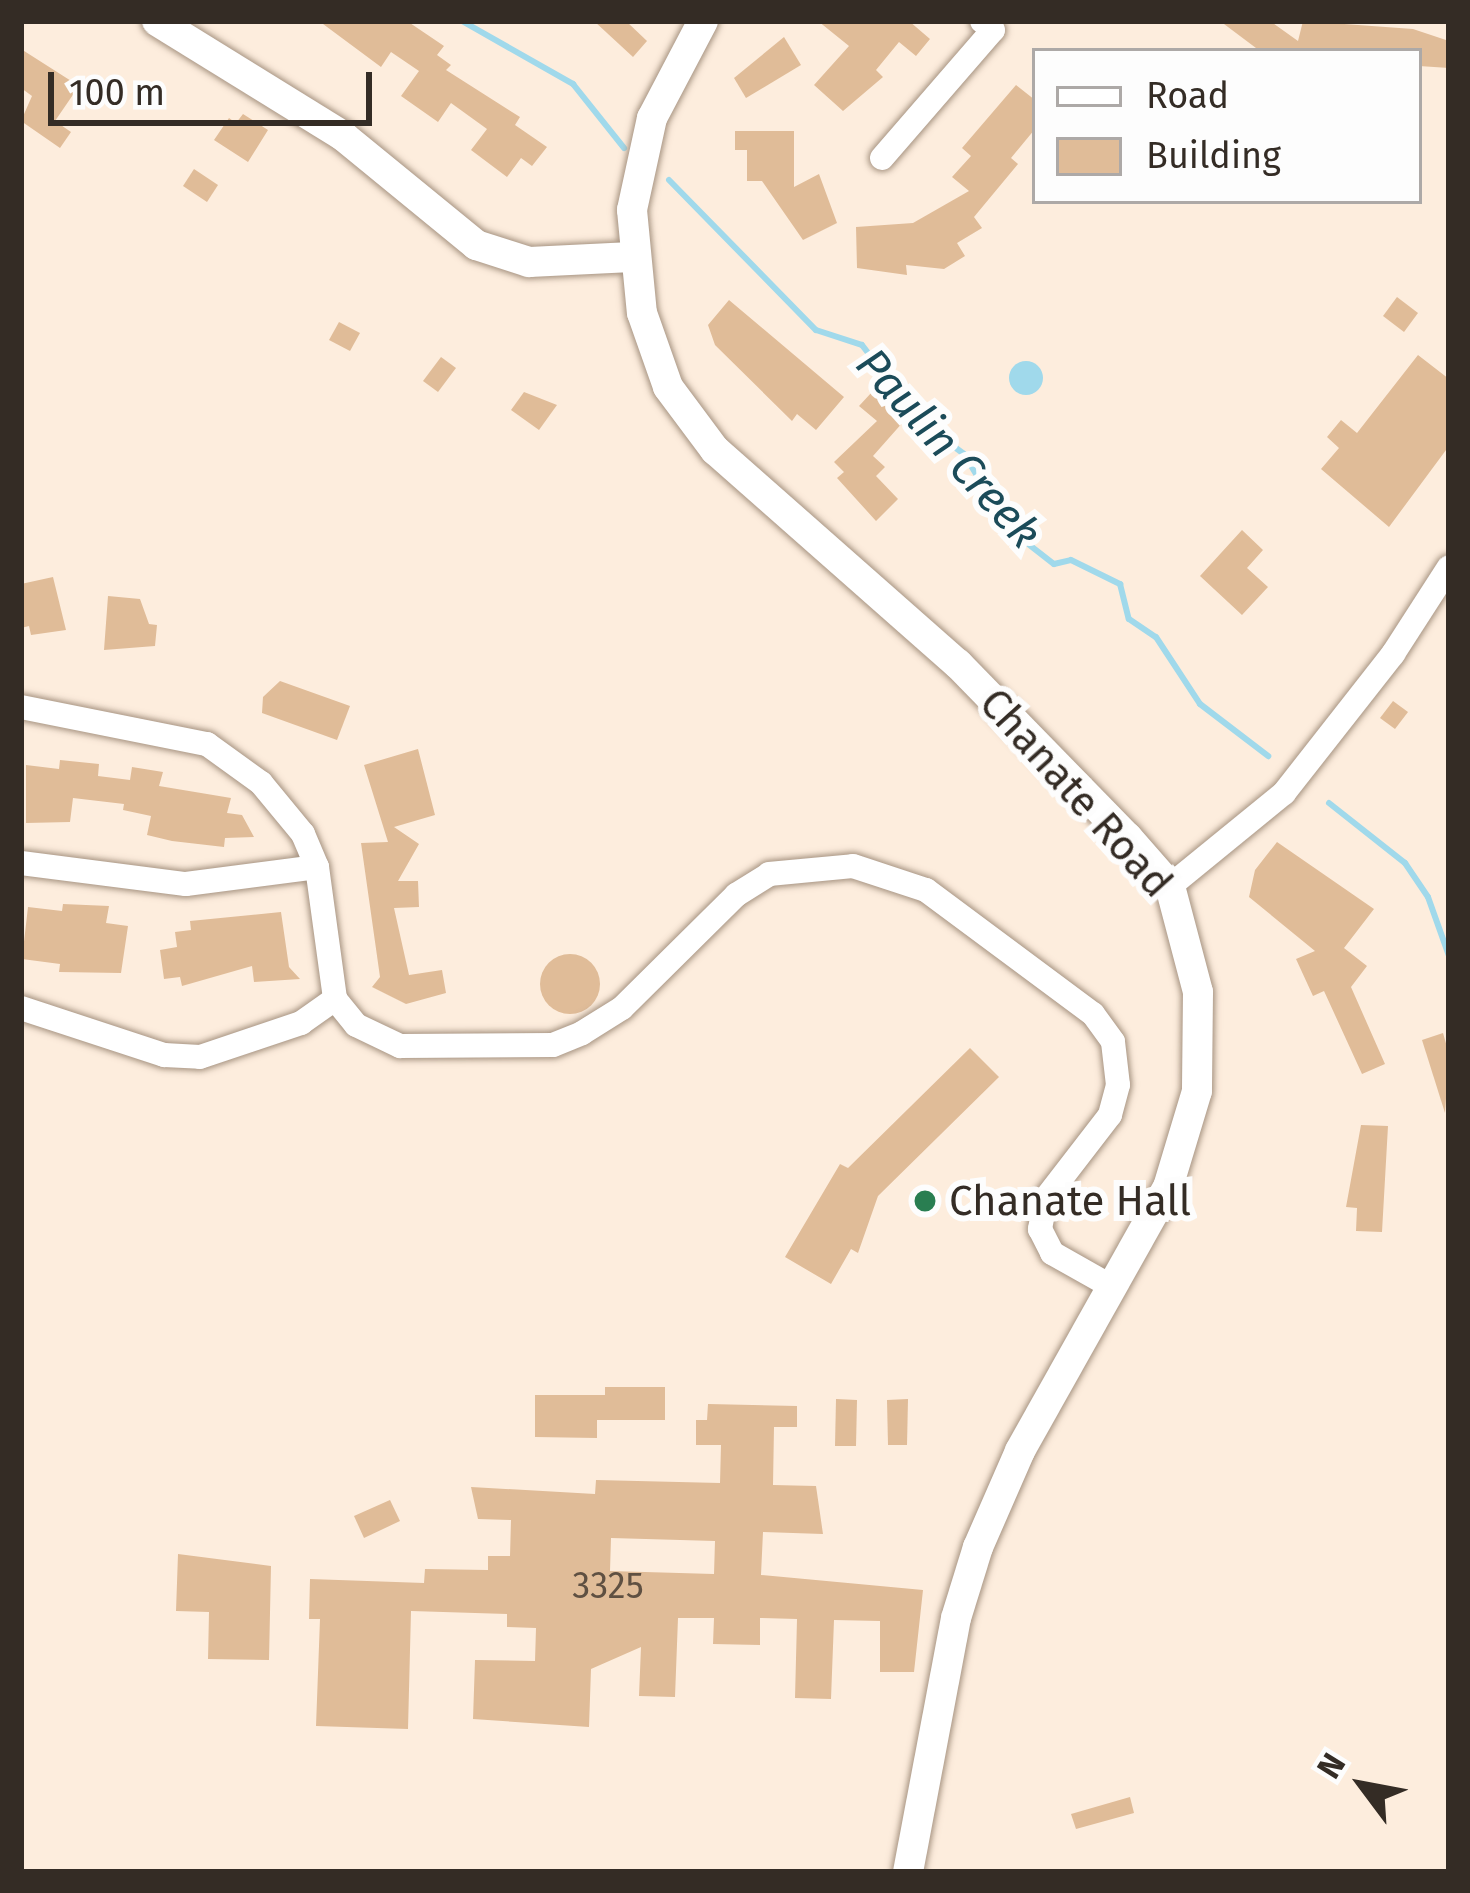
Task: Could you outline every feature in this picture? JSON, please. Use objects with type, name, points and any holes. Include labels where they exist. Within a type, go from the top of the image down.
[{"type":"street","points":[[158,21],[343,136],[476,245],[530,262],[632,257]]},
{"type":"street","name":"Chanate Road","points":[[703,21],[652,118],[632,210],[632,257],[656,360],[685,416],[750,484],[958,664],[1170,886],[1198,992],[1197,1091],[1168,1187],[1019,1451],[978,1547],[956,1618],[908,1872]]},
{"type":"street","points":[[882,158],[993,29],[982,21]]},
{"type":"street","points":[[1170,886],[1284,793],[1393,654],[1449,567]]},
{"type":"street","points":[[21,707],[207,744],[261,782],[303,834],[317,867],[335,999],[356,1025],[400,1046],[553,1045],[622,1008],[736,895],[769,874],[853,866],[895,875],[1093,1014],[1113,1042],[1118,1085],[1110,1115],[1046,1198],[1040,1229],[1052,1253],[1114,1288]]},
{"type":"street","points":[[21,863],[186,884],[317,867]]},
{"type":"street","points":[[21,1008],[164,1055],[200,1057],[301,1023],[335,999]]},
{"type":"water","points":[[1026,361],[1038,366],[1043,378],[1038,390],[1026,395],[1014,390],[1009,378],[1014,366]]},
{"type":"building","points":[[319,21],[407,21],[444,46],[437,55],[451,65],[446,70],[520,117],[515,125],[547,147],[532,166],[521,158],[507,177],[471,150],[487,129],[451,103],[438,122],[401,96],[419,71],[391,52],[381,67]]},
{"type":"building","points":[[594,21],[626,21],[647,41],[633,57]]},
{"type":"building","points":[[818,21],[909,21],[930,39],[916,56],[899,42],[876,70],[883,77],[843,111],[814,85],[849,46]]},
{"type":"building","points":[[1220,21],[1270,21],[1298,41],[1303,21],[1413,29],[1449,41],[1449,68],[1422,66],[1422,48],[1256,48]]},
{"type":"building","points":[[784,37],[801,65],[746,98],[734,78]]},
{"type":"building","points":[[21,49],[79,86],[55,121],[71,132],[60,148],[21,121],[32,96],[21,88]]},
{"type":"building","points":[[1016,85],[1032,98],[1032,133],[1011,158],[1018,164],[974,217],[982,228],[957,243],[965,256],[944,269],[906,265],[907,275],[857,268],[856,227],[913,223],[969,191],[952,177],[971,156],[962,148]]},
{"type":"building","points":[[243,114],[268,130],[248,162],[214,140],[229,118],[236,123]]},
{"type":"building","points":[[735,131],[794,131],[794,187],[819,174],[837,223],[803,240],[762,181],[747,181],[747,150],[735,150]]},
{"type":"building","points":[[194,169],[218,185],[207,202],[183,186]]},
{"type":"building","points":[[1397,297],[1418,313],[1404,332],[1383,316]]},
{"type":"building","points":[[729,300],[844,397],[816,430],[797,414],[792,421],[715,345],[708,325]]},
{"type":"building","points":[[339,322],[360,333],[350,351],[329,340]]},
{"type":"building","points":[[1418,355],[1449,379],[1449,446],[1389,527],[1321,469],[1339,448],[1327,437],[1341,420],[1357,433]]},
{"type":"building","points":[[441,357],[456,368],[438,392],[423,381]]},
{"type":"building","points":[[524,392],[557,405],[539,430],[511,410]]},
{"type":"building","points":[[872,392],[904,421],[873,456],[885,467],[876,476],[898,499],[876,521],[837,478],[844,472],[834,462],[877,421],[859,406]]},
{"type":"building","points":[[1242,530],[1263,550],[1247,568],[1268,587],[1242,615],[1200,576]]},
{"type":"building","points":[[53,577],[66,630],[31,635],[29,626],[21,628],[21,584]]},
{"type":"building","points":[[108,596],[140,599],[149,624],[157,625],[155,646],[104,650]]},
{"type":"building","points":[[280,681],[350,706],[337,740],[262,713],[263,697]]},
{"type":"building","points":[[1393,701],[1408,712],[1395,729],[1380,718]]},
{"type":"building","points":[[418,749],[435,815],[394,827],[419,844],[398,881],[418,881],[419,907],[394,908],[409,975],[442,970],[446,993],[406,1004],[372,987],[380,977],[361,843],[388,842],[364,765]]},
{"type":"building","points":[[60,760],[99,764],[98,776],[130,780],[132,767],[163,772],[159,786],[231,798],[227,813],[242,815],[254,837],[225,838],[224,847],[172,841],[147,835],[151,816],[123,810],[124,804],[73,798],[70,822],[26,823],[26,765],[59,769]]},
{"type":"building","points":[[1277,842],[1374,909],[1344,948],[1367,966],[1351,987],[1385,1064],[1362,1074],[1324,991],[1313,996],[1296,959],[1315,951],[1249,897],[1255,870]]},
{"type":"building","points":[[63,904],[109,906],[106,923],[128,926],[121,973],[59,972],[60,964],[22,959],[28,907],[62,911]]},
{"type":"building","points":[[281,912],[289,967],[300,979],[254,982],[252,966],[182,986],[180,977],[164,979],[160,950],[177,947],[175,932],[191,930],[190,921]]},
{"type":"building","points":[[570,954],[591,963],[600,984],[591,1005],[570,1014],[549,1005],[540,984],[549,963]]},
{"type":"building","points":[[1443,1033],[1449,1054],[1445,1113],[1422,1040]]},
{"type":"building","points":[[970,1048],[999,1077],[878,1196],[858,1253],[851,1249],[831,1284],[785,1257],[840,1164],[848,1168]]},
{"type":"building","points":[[1361,1125],[1388,1126],[1382,1232],[1356,1231],[1357,1208],[1346,1207]]},
{"type":"building","points":[[605,1387],[665,1387],[665,1420],[597,1420],[597,1438],[535,1437],[535,1395],[605,1395]]},
{"type":"building","points":[[836,1399],[857,1400],[856,1446],[835,1446]]},
{"type":"building","points":[[908,1399],[907,1445],[888,1445],[887,1400]]},
{"type":"building","points":[[708,1404],[797,1406],[797,1427],[774,1427],[773,1485],[816,1486],[823,1534],[763,1532],[761,1575],[923,1590],[914,1672],[880,1672],[880,1621],[834,1620],[831,1699],[795,1698],[797,1619],[760,1618],[760,1645],[713,1644],[714,1618],[678,1618],[675,1697],[639,1696],[641,1647],[591,1669],[589,1727],[473,1719],[475,1660],[535,1661],[536,1628],[507,1627],[507,1614],[411,1611],[408,1729],[316,1726],[320,1619],[309,1619],[310,1579],[424,1583],[425,1569],[488,1570],[488,1556],[510,1556],[511,1520],[478,1519],[471,1487],[595,1494],[596,1480],[720,1483],[721,1445],[696,1445],[696,1420],[707,1420]],"holes":[[[611,1538],[715,1541],[714,1574],[610,1571]]]},
{"type":"building","points":[[390,1500],[400,1521],[364,1538],[354,1516]]},
{"type":"building","points":[[178,1554],[271,1566],[269,1660],[208,1659],[209,1612],[176,1611]]},
{"type":"building","points":[[1130,1797],[1134,1813],[1076,1829],[1071,1814]]},
{"type":"waterway","name":"Paulin Creek","points":[[462,21],[573,84],[624,148]]},
{"type":"waterway","name":"Paulin Creek","points":[[669,180],[816,330],[862,345],[921,422],[964,454],[1009,529],[1054,564],[1071,560],[1120,584],[1129,619],[1156,637],[1200,704],[1268,756]]},
{"type":"waterway","name":"Paulin Creek","points":[[1329,803],[1405,863],[1428,897],[1449,956]]},
{"type":"place","name":"Chanate Hall","points":[[925,1201]]}]
